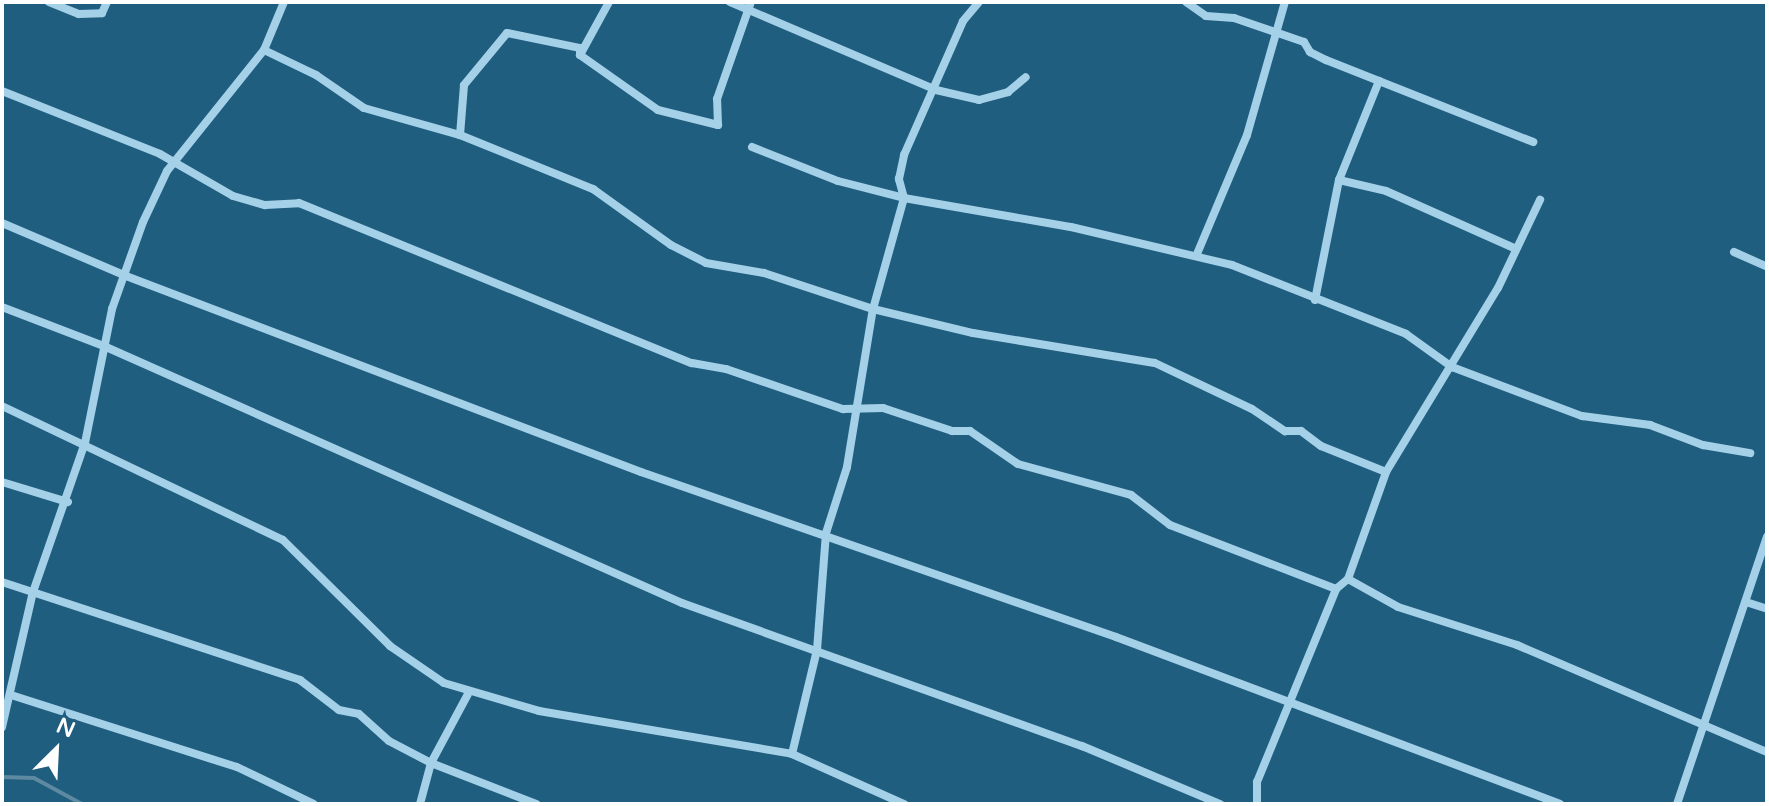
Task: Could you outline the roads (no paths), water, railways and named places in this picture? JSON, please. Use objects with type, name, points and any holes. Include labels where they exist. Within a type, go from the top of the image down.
[{"type":"street","points":[[49,2],[79,14],[102,13],[107,2]]},
{"type":"street","points":[[2,727],[33,592],[68,502],[85,443],[112,309],[167,171],[264,50],[284,2]]},
{"type":"street","points":[[580,55],[609,2]]},
{"type":"street","points":[[730,2],[749,5],[936,90],[979,100],[1008,92],[1026,77]]},
{"type":"street","points":[[1186,2],[1206,16],[1275,31],[1304,42],[1310,52],[1326,60],[1533,142]]},
{"type":"street","points":[[1197,254],[1247,135],[1285,2]]},
{"type":"street","points":[[792,754],[817,650],[826,533],[847,467],[873,309],[904,198],[899,179],[904,155],[936,90],[963,21],[976,3]]},
{"type":"street","points":[[580,55],[658,110],[718,125],[717,99],[749,5]]},
{"type":"street","points":[[460,135],[464,85],[507,33],[580,48],[580,55]]},
{"type":"street","points":[[264,50],[316,75],[364,108],[460,135],[593,189],[671,245],[706,263],[764,273],[873,309],[973,333],[1155,363],[1252,409],[1285,431],[1301,431],[1321,446],[1386,472]]},
{"type":"street","points":[[1315,300],[1339,180],[1379,81]]},
{"type":"street","points":[[2,91],[160,154],[233,196],[265,205],[299,203],[692,363],[726,369],[835,407],[883,408],[952,431],[970,431],[1018,464],[1131,495],[1170,525],[1336,589]]},
{"type":"street","points":[[752,147],[838,181],[904,198],[1197,254],[1406,334],[1452,367],[1582,416],[1650,425],[1703,445],[1750,453]]},
{"type":"street","points":[[160,154],[167,171]]},
{"type":"street","points":[[1339,180],[1386,191],[1516,249]]},
{"type":"street","points":[[1257,804],[1257,782],[1336,589],[1348,579],[1386,472],[1452,367],[1540,200]]},
{"type":"street","points":[[2,223],[126,276],[641,472],[826,533],[1560,804]]},
{"type":"street","points":[[1734,252],[1767,267]]},
{"type":"street","points":[[2,307],[106,347],[682,603],[1082,746],[1220,804]]},
{"type":"street","points":[[2,406],[283,540],[390,646],[468,694],[792,754],[904,804]]},
{"type":"street","points":[[2,482],[68,502]]},
{"type":"street","points":[[1677,804],[1767,537]]},
{"type":"street","points":[[1348,579],[1398,607],[1517,645],[1767,752]]},
{"type":"street","points":[[2,582],[300,680],[339,710],[359,714],[389,741],[431,763],[536,804]]},
{"type":"street","points":[[1746,602],[1767,609]]},
{"type":"street","points":[[420,804],[431,763],[468,694]]},
{"type":"street","points":[[11,695],[237,767],[314,804]]},
{"type":"waterway","points":[[2,777],[34,778],[82,804]]}]
